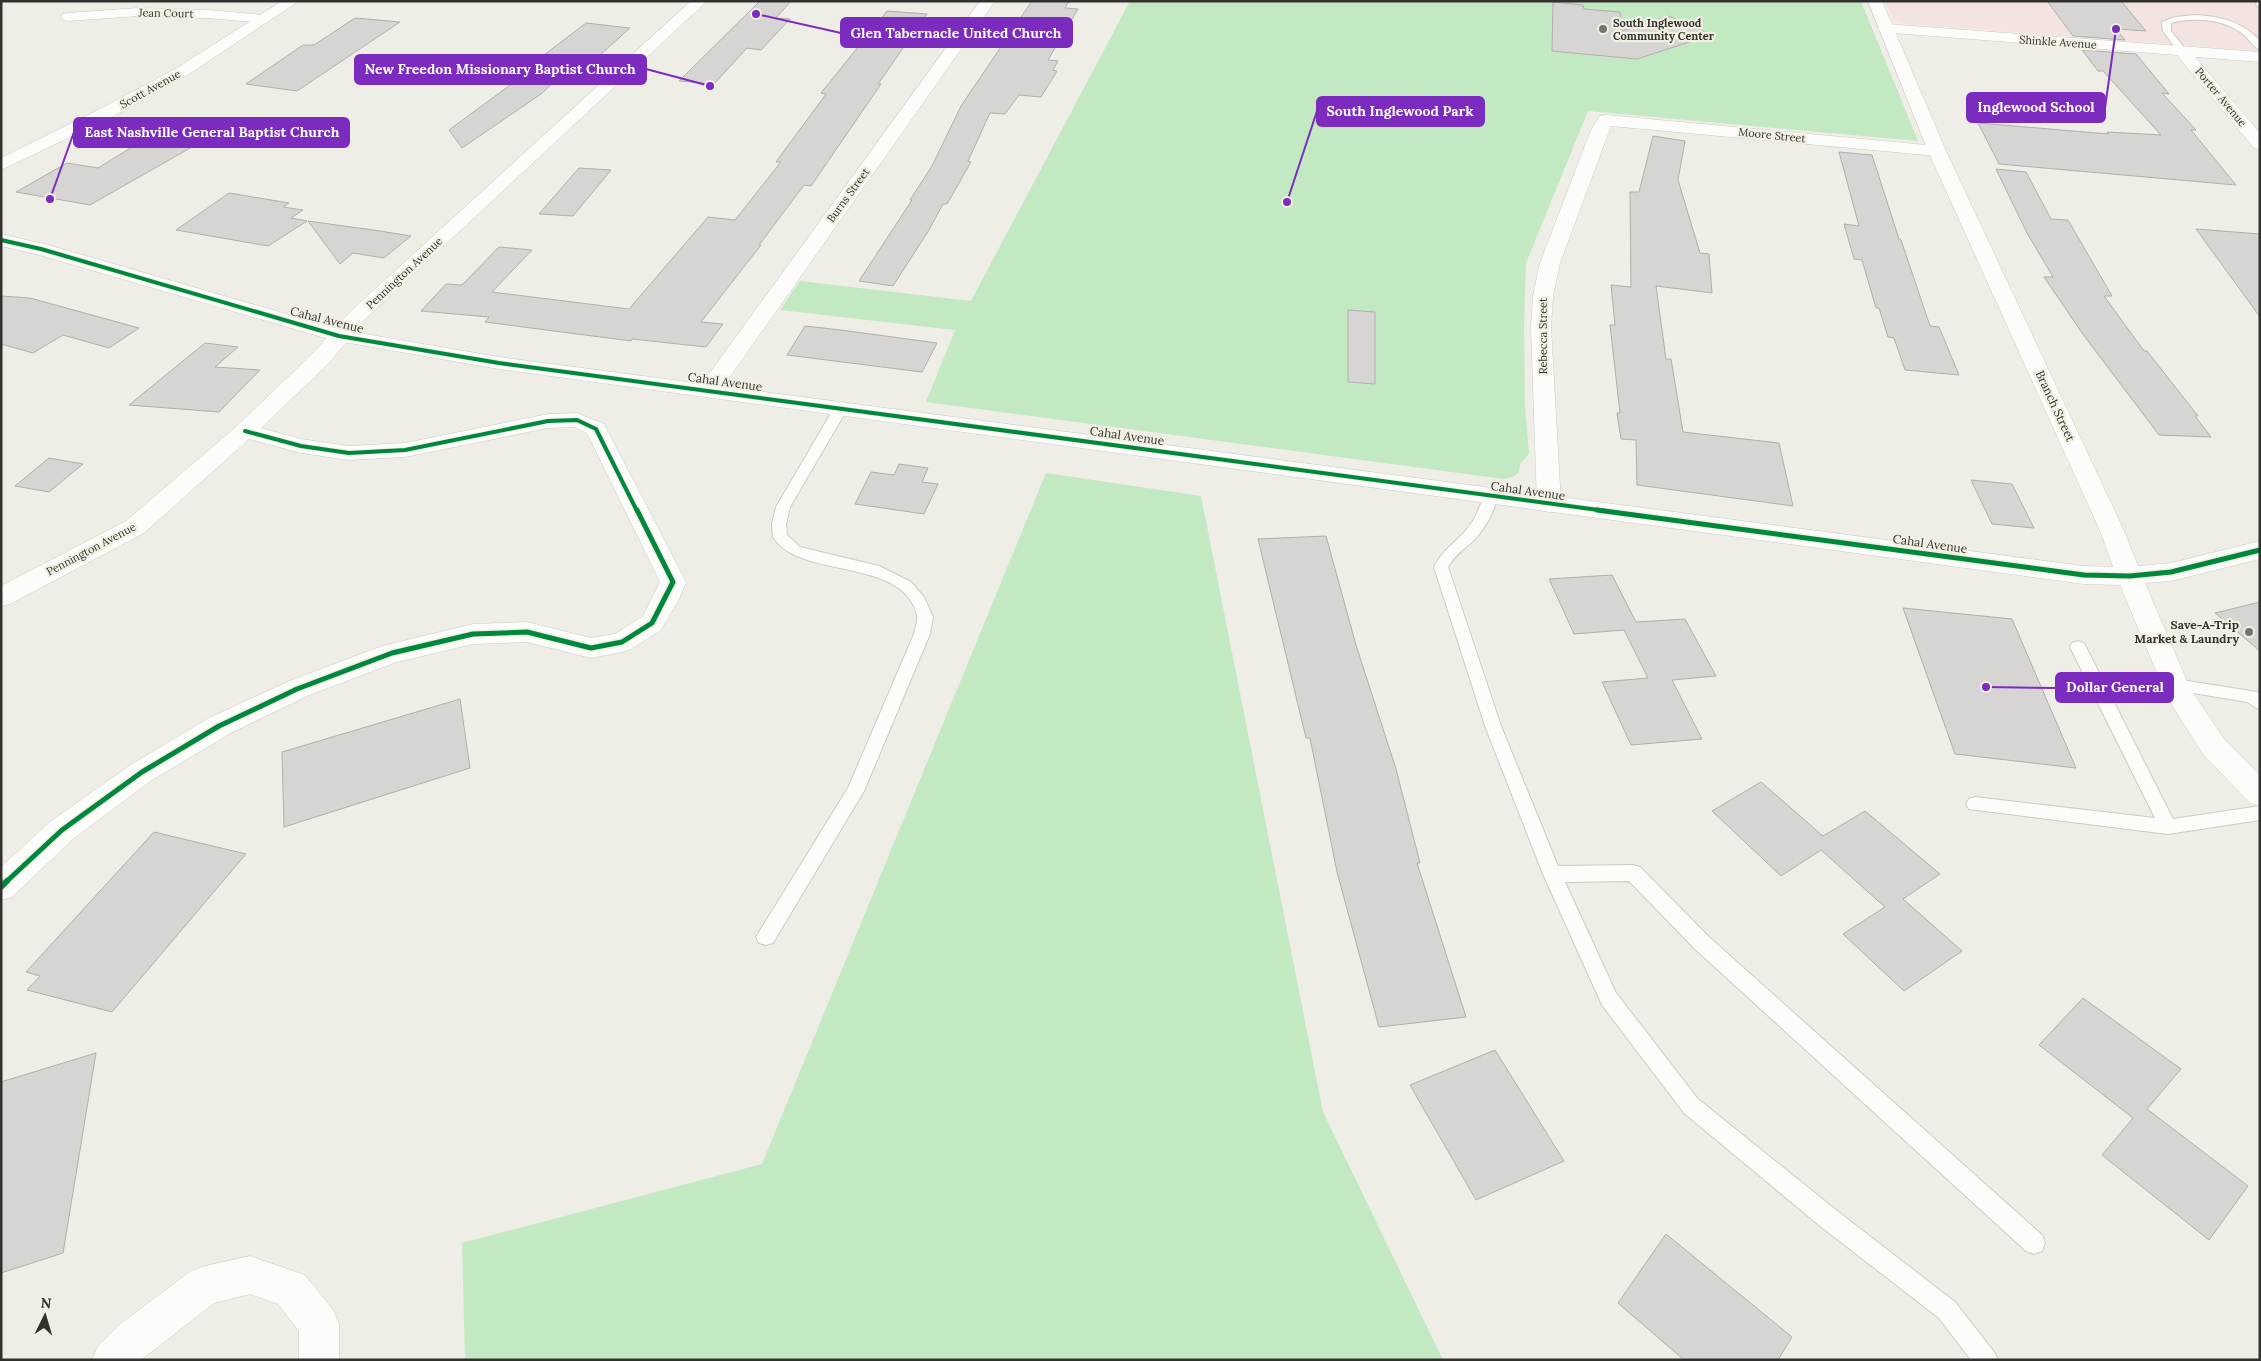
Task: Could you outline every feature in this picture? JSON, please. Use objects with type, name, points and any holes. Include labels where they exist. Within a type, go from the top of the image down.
[{"type":"street","name":"Scott Avenue","points":[[1,165],[104,114],[183,71],[292,1]]},
{"type":"street","name":"Pennington Avenue","points":[[1,597],[135,527],[245,431],[321,358],[339,336],[373,301],[700,1]]},
{"type":"street","name":"Burns Street","points":[[709,390],[988,1]]},
{"type":"street","name":"Branch Street","points":[[1875,1],[1937,151],[2113,533],[2145,616],[2175,685],[2212,746],[2260,794]]},
{"type":"street","name":"Jean Court","points":[[68,17],[138,12],[208,14],[263,19]]},
{"type":"street","name":"Shinkle Avenue","points":[[1886,29],[2260,57]]},
{"type":"street","name":"Porter Avenue","points":[[2182,51],[2260,144]]},
{"type":"street","name":"Moore Street","points":[[1606,120],[1937,151]]},
{"type":"street","name":"Rebecca Street","points":[[1549,504],[1541,327],[1543,296],[1550,263],[1600,130],[1606,120]]},
{"type":"street","name":"Cahal Avenue","points":[[1,240],[67,256],[339,336],[499,363],[2084,575],[2130,576],[2171,572],[2260,550]]},
{"type":"street","points":[[1,887],[62,830],[142,772],[218,726],[297,689],[392,653],[473,634],[527,632],[591,648],[622,642],[652,623],[666,602],[673,582],[596,430],[577,420],[548,421],[406,450],[349,453],[301,446],[245,431]]},
{"type":"street","points":[[112,1360],[133,1339],[205,1286],[250,1275],[291,1289],[319,1324],[319,1360]]},
{"type":"lane","points":[[2182,51],[2167,31],[2166,22],[2176,18],[2200,18],[2230,24],[2245,31],[2260,46]]},
{"type":"lane","points":[[766,937],[855,790],[922,634],[925,617],[919,601],[906,586],[891,577],[874,570],[795,551],[780,537],[783,507],[841,408]]},
{"type":"lane","points":[[1491,496],[1488,508],[1468,537],[1449,551],[1440,567],[1493,726],[1552,874],[1609,999],[1691,1106],[1828,1218],[1948,1310],[1986,1360]]},
{"type":"lane","points":[[2078,648],[2168,827]]},
{"type":"lane","points":[[2175,685],[2251,696],[2260,704]]},
{"type":"lane","points":[[1975,804],[2168,827],[2260,813]]},
{"type":"lane","points":[[1552,874],[1633,873],[1702,943],[2034,1243]]},
{"type":"shaded area","points":[[1884,1],[2260,1],[2260,51],[1906,24],[1894,20]]},
{"type":"green space","points":[[1130,1],[1861,1],[1918,141],[1588,111],[1526,263],[1524,327],[1525,406],[1529,454],[1520,464],[1519,472],[1513,477],[1504,479],[926,402],[955,330],[780,310],[800,281],[971,301]]},
{"type":"green space","points":[[1046,473],[1201,496],[1323,1112],[1443,1360],[465,1360],[462,1243],[762,1164]]},
{"type":"building","points":[[760,1],[791,1],[776,18],[790,19],[761,50],[747,48],[714,84],[679,81]]},
{"type":"building","points":[[1032,1],[1069,1],[1065,8],[1078,9],[1048,60],[1058,61],[1053,70],[1057,71],[1041,97],[1019,95],[1005,114],[990,113],[968,161],[971,162],[947,204],[943,204],[929,230],[893,286],[859,281],[932,166],[961,106]]},
{"type":"building","points":[[2047,1],[2121,1],[2146,31],[2116,29],[2125,40],[2073,36]]},
{"type":"building","points":[[1553,2],[1583,5],[1584,9],[1620,12],[1622,31],[1669,16],[1711,35],[1637,59],[1552,51]]},
{"type":"building","points":[[887,11],[927,14],[811,186],[804,185],[759,245],[761,245],[701,322],[723,324],[706,347],[632,339],[631,341],[485,322],[489,317],[421,311],[446,284],[462,285],[499,247],[532,250],[492,292],[629,309],[708,217],[735,220],[781,162],[776,162],[826,94],[821,93]]},
{"type":"building","points":[[355,18],[400,22],[297,91],[246,84],[303,45],[314,45]]},
{"type":"building","points":[[586,23],[630,28],[580,73],[564,72],[541,94],[462,148],[449,130],[532,69],[527,68]]},
{"type":"building","points":[[2082,50],[2136,54],[2169,94],[2162,93],[2196,130],[2191,130],[2236,185],[1999,164],[1978,123],[2109,134],[2107,132],[2161,135],[2103,71],[2098,71]]},
{"type":"building","points":[[176,120],[219,126],[198,139],[206,139],[90,205],[16,192],[67,163],[98,168]]},
{"type":"building","points":[[1653,136],[1685,141],[1678,180],[1700,253],[1709,254],[1712,293],[1656,286],[1666,359],[1671,359],[1683,432],[1779,443],[1793,506],[1637,485],[1636,440],[1621,439],[1617,413],[1620,413],[1610,325],[1615,325],[1611,285],[1631,287],[1630,192],[1639,192]]},
{"type":"building","points":[[1839,152],[1872,155],[1930,326],[1939,327],[1959,375],[1905,370],[1894,338],[1888,337],[1879,308],[1876,308],[1862,260],[1854,259],[1844,224],[1859,226]]},
{"type":"building","points":[[579,168],[611,170],[573,216],[539,214]]},
{"type":"building","points":[[1996,169],[2026,172],[2051,219],[2068,220],[2112,296],[2104,296],[2144,351],[2147,351],[2198,416],[2195,416],[2211,437],[2159,435],[2082,333],[2044,277],[2053,277],[2027,233]]},
{"type":"building","points":[[229,193],[289,203],[283,207],[303,210],[291,218],[307,221],[268,246],[176,230]]},
{"type":"building","points":[[308,221],[411,236],[384,258],[353,253],[340,264]]},
{"type":"building","points":[[2196,229],[2260,234],[2260,317]]},
{"type":"building","points":[[1,296],[30,298],[139,328],[109,348],[63,335],[33,353],[1,344]]},
{"type":"building","points":[[1348,310],[1375,312],[1375,384],[1348,382]]},
{"type":"building","points":[[805,326],[937,343],[922,372],[787,355]]},
{"type":"building","points":[[205,343],[238,347],[215,367],[260,370],[219,412],[129,405]]},
{"type":"building","points":[[49,458],[83,464],[49,492],[15,486]]},
{"type":"building","points":[[899,464],[928,468],[922,482],[938,484],[924,514],[855,504],[871,472],[894,475]]},
{"type":"building","points":[[1971,480],[2012,484],[2034,528],[1992,524]]},
{"type":"building","points":[[1326,536],[1356,645],[1396,769],[1420,863],[1417,863],[1466,1017],[1379,1027],[1337,872],[1310,738],[1306,738],[1258,539]]},
{"type":"building","points":[[1612,575],[1636,622],[1685,619],[1716,676],[1672,680],[1702,739],[1631,745],[1602,682],[1648,678],[1624,630],[1574,634],[1549,579]]},
{"type":"building","name":"Save-A-Trip Market & Laundry","points":[[2260,602],[2260,651],[2215,613]]},
{"type":"building","points":[[1903,608],[2012,619],[2076,768],[1955,754]]},
{"type":"building","points":[[460,699],[470,768],[284,827],[282,752]]},
{"type":"building","points":[[1761,782],[1823,836],[1865,811],[1940,874],[1903,899],[1962,951],[1904,991],[1843,934],[1885,907],[1821,850],[1781,876],[1712,811]]},
{"type":"building","points":[[154,832],[246,854],[112,1012],[27,990],[40,976],[26,972]]},
{"type":"building","points":[[2083,998],[2181,1069],[2147,1109],[2248,1186],[2209,1240],[2102,1155],[2133,1118],[2039,1045]]},
{"type":"building","points":[[1495,1050],[1564,1161],[1476,1200],[1410,1085]]},
{"type":"building","points":[[96,1053],[63,1253],[1,1273],[1,1082]]},
{"type":"building","points":[[1666,1234],[1792,1337],[1778,1360],[1684,1360],[1618,1303]]},
{"type":"cycle path","points":[[1,240],[41,249],[339,336],[499,363],[2084,575],[2130,576],[2171,572],[2260,550]]},
{"type":"cycle path","points":[[1,887],[62,830],[142,772],[219,726],[297,689],[392,653],[473,634],[527,632],[591,648],[622,642],[652,623],[665,601],[673,582],[596,429],[577,420],[548,421],[405,450],[349,453],[301,446],[245,431]]},
{"type":"place","name":"Glen Tabernacle United Church","points":[[756,14]]},
{"type":"place","name":"South Inglewood Community Center","points":[[1603,29]]},
{"type":"place","name":"Inglewood School","points":[[2116,29]]},
{"type":"place","name":"New Freedon Missionary Baptist Church","points":[[710,86]]},
{"type":"place","name":"East Nashville General Baptist Church","points":[[50,199]]},
{"type":"place","name":"South Inglewood Park","points":[[1287,202]]},
{"type":"place","name":"Save-A-Trip Market & Laundry","points":[[2249,632]]},
{"type":"place","name":"Dollar General","points":[[1986,687]]}]
